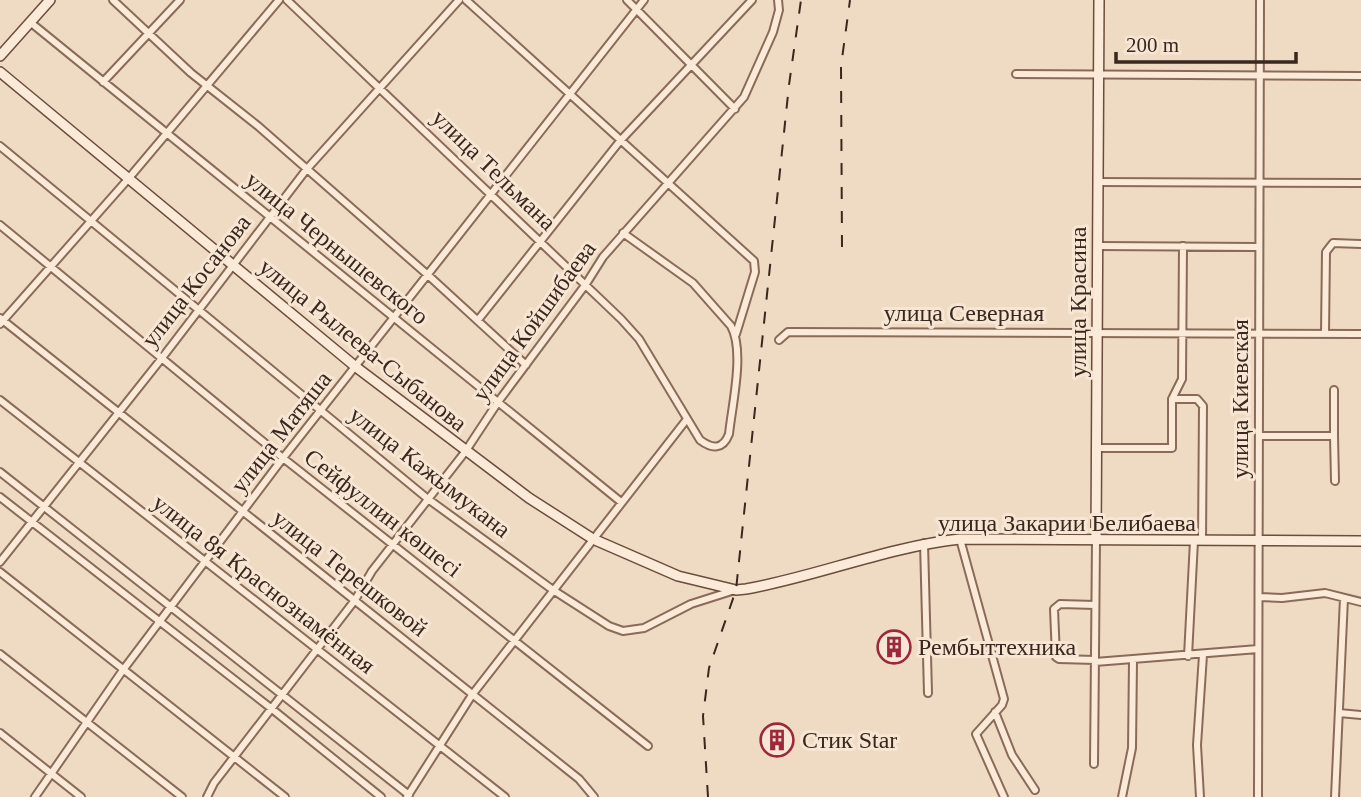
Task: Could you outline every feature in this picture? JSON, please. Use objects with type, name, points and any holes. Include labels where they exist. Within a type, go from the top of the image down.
[{"type":"street","points":[[0,56],[50,0]]},
{"type":"street","points":[[113,0],[191,73],[429,276],[526,365]]},
{"type":"street","points":[[103,82],[180,0]]},
{"type":"street","points":[[1,320],[51,268],[279,0]]},
{"type":"street","name":"улица Тельмана","points":[[287,0],[586,284],[639,339],[700,440],[709,447],[718,447],[726,441],[729,434],[737,365],[736,334]]},
{"type":"street","name":"улица Косанова","points":[[0,562],[162,358],[306,170],[459,0]]},
{"type":"street","points":[[466,0],[754,261],[755,271],[736,334]]},
{"type":"street","points":[[627,0],[735,109]]},
{"type":"street","name":"улица Матяша","points":[[35,797],[124,670],[284,458],[644,0]]},
{"type":"street","points":[[478,320],[620,141],[752,0]]},
{"type":"street","name":"улица Койшибаева","points":[[207,797],[233,758],[355,600],[372,571],[466,452],[498,402],[603,257],[744,97],[773,32],[779,10],[778,0]]},
{"type":"street","name":"улица Красина","points":[[1094,764],[1099,0]]},
{"type":"street","name":"улица Киевская","points":[[1258,797],[1260,0]]},
{"type":"street","name":"улица Чернышевского","points":[[30,22],[621,502]]},
{"type":"street","name":"улица Рылеева-Сыбанова","points":[[0,72],[356,367],[540,506],[593,539],[678,576],[736,590]]},
{"type":"street","points":[[1016,74],[1361,76]]},
{"type":"street","name":"улица Кажымукана","points":[[0,146],[428,499],[552,590],[608,626],[623,631],[644,628],[691,604],[736,590]]},
{"type":"street","points":[[1097,182],[1361,183]]},
{"type":"street","name":"Сейфуллин көшесі","points":[[0,225],[284,458],[648,746]]},
{"type":"street","points":[[623,233],[693,283],[736,334]]},
{"type":"street","points":[[1325,334],[1328,248],[1333,243],[1361,244]]},
{"type":"street","points":[[1098,246],[1258,247]]},
{"type":"street","points":[[1097,448],[1172,448],[1172,399],[1182,379],[1183,246]]},
{"type":"street","name":"улица Терешковой","points":[[1,320],[579,779],[594,797]]},
{"type":"street","name":"улица Северная","points":[[779,340],[788,332],[1361,334]]},
{"type":"street","points":[[1334,390],[1335,481]]},
{"type":"street","points":[[1172,399],[1197,399],[1203,405],[1198,541],[1188,656]]},
{"type":"street","name":"улица 8я Краснознамённая","points":[[0,400],[505,797]]},
{"type":"street","points":[[0,472],[282,693],[408,796],[472,695],[687,419]]},
{"type":"street","points":[[1260,436],[1334,436]]},
{"type":"street","points":[[0,497],[272,709],[380,797]]},
{"type":"street","points":[[960,539],[1004,699],[976,734],[1004,797]]},
{"type":"street","name":"улица Закарии Белибаева","points":[[736,590],[849,565],[924,543],[960,539],[1361,541]]},
{"type":"street","points":[[924,543],[928,692]]},
{"type":"street","points":[[0,572],[285,797]]},
{"type":"street","points":[[1259,597],[1282,598],[1325,593],[1361,601]]},
{"type":"street","points":[[1335,797],[1344,598]]},
{"type":"street","points":[[1096,605],[1060,604],[1054,609],[1057,658],[1133,660],[1258,649]]},
{"type":"street","points":[[0,654],[182,797]]},
{"type":"street","points":[[1200,797],[1197,745],[1203,655]]},
{"type":"street","points":[[1122,797],[1132,748],[1133,660]]},
{"type":"street","points":[[995,712],[1012,755],[1035,790]]},
{"type":"street","points":[[1339,713],[1361,715]]},
{"type":"street","points":[[0,733],[82,797]]},
{"type":"railway","points":[[708,797],[703,716],[709,668],[736,590],[789,85],[801,0]]},
{"type":"railway","points":[[842,247],[841,66],[850,0]]},
{"type":"place","name":"Рембыттехника","points":[[894,647]]},
{"type":"place","name":"Стик Star","points":[[777,740]]}]
